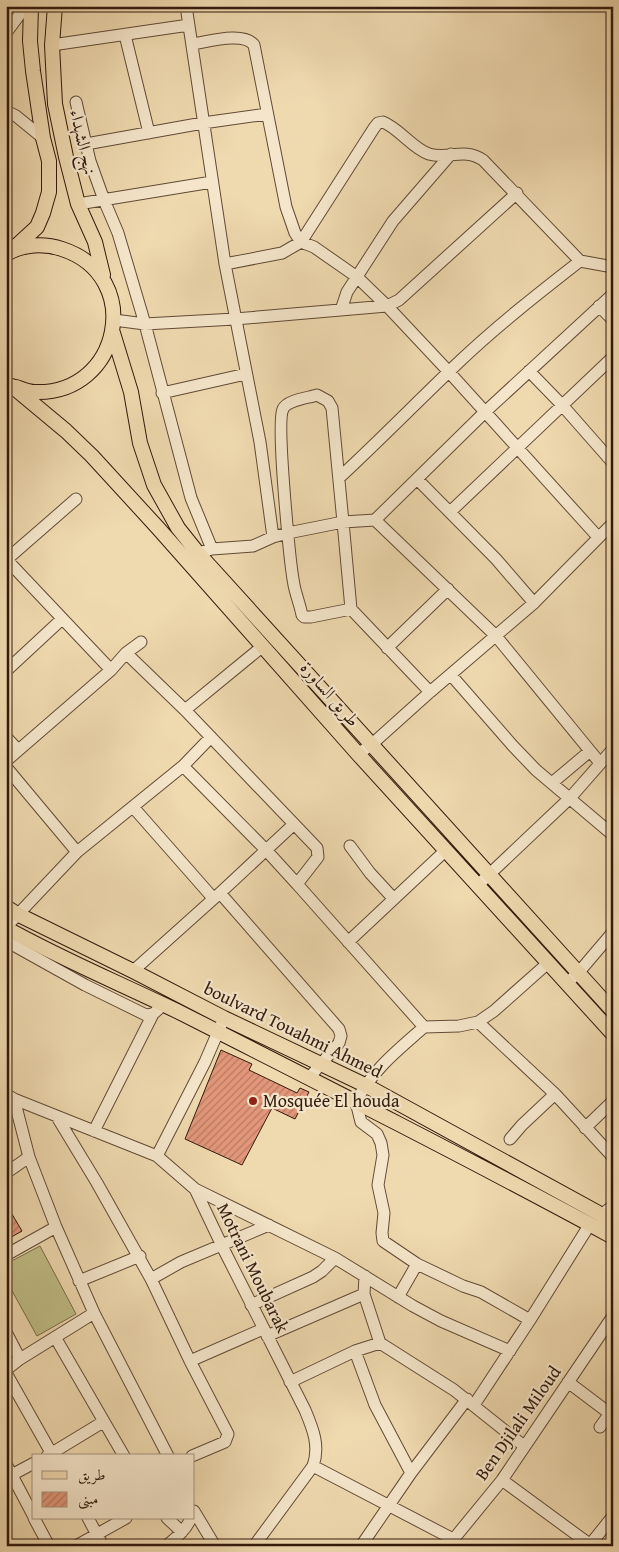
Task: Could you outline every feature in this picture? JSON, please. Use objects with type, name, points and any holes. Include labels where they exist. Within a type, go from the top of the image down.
[{"type":"main road","name":"نهج الشهداء","points":[[9,252],[37,227],[49,192],[49,161],[43,138],[30,48],[31,6]]},
{"type":"main road","name":"نهج الشهداء","points":[[55,6],[52,45],[55,104],[78,204],[95,242],[104,281]]},
{"type":"main road","points":[[9,252],[32,245],[60,248],[73,252],[91,264],[104,281]]},
{"type":"main road","name":"طريق الساورة","points":[[104,281],[113,306],[113,327],[131,392],[140,443],[154,485],[178,528],[198,553],[613,1011]]},
{"type":"main road","points":[[9,385],[33,392],[55,391],[75,384],[92,371],[105,354],[113,327]]},
{"type":"main road","name":"طريق الساورة","points":[[9,385],[66,430],[92,456],[445,851],[613,1034]]},
{"type":"main road","name":"boulvard Touahmi Ahmed","points":[[12,910],[224,1018],[364,1085],[607,1218]]},
{"type":"main road","name":"boulvard Touahmi Ahmed","points":[[6,928],[158,1009],[217,1032],[309,1078],[613,1237]]},
{"type":"street","points":[[6,33],[26,6]]},
{"type":"street","points":[[186,6],[225,264],[260,442],[274,537]]},
{"type":"street","points":[[52,45],[189,25]]},
{"type":"street","points":[[125,35],[149,133]]},
{"type":"street","points":[[192,44],[241,37],[250,40],[254,45],[286,208],[301,242],[314,247],[357,277],[387,306],[598,537]]},
{"type":"street","points":[[76,102],[90,161],[118,233],[145,324],[191,498],[212,549]]},
{"type":"street","points":[[6,112],[16,116],[43,138]]},
{"type":"street","points":[[86,144],[267,114]]},
{"type":"street","points":[[225,264],[282,253],[301,242],[378,123],[388,124],[430,155],[464,153],[478,156],[517,193],[580,261],[612,267]]},
{"type":"street","points":[[341,310],[347,292],[393,221],[452,154]]},
{"type":"street","points":[[78,204],[212,182]]},
{"type":"street","points":[[113,327],[387,306],[399,300],[517,193]]},
{"type":"street","points":[[339,478],[449,372],[511,316],[580,261]]},
{"type":"street","points":[[198,553],[212,549],[243,548],[288,533],[343,522],[376,520],[485,412],[613,294]]},
{"type":"street","points":[[599,306],[613,320]]},
{"type":"street","points":[[450,512],[613,357]]},
{"type":"street","points":[[529,371],[613,463]]},
{"type":"street","points":[[162,393],[246,374]]},
{"type":"street","points":[[351,609],[304,617],[294,584],[288,533],[280,418],[282,409],[288,404],[317,395],[328,401],[332,408],[351,609],[430,692]]},
{"type":"street","points":[[417,479],[496,559],[534,603]]},
{"type":"street","points":[[76,499],[6,560],[111,670]]},
{"type":"street","points":[[376,520],[496,636],[600,762]]},
{"type":"street","points":[[358,754],[371,745],[534,603],[613,523]]},
{"type":"street","points":[[387,648],[448,589]]},
{"type":"street","points":[[6,671],[62,619]]},
{"type":"street","points":[[6,761],[141,642]]},
{"type":"street","points":[[185,710],[263,646]]},
{"type":"street","points":[[126,654],[185,710],[317,848],[316,860],[297,884]]},
{"type":"street","points":[[451,675],[536,770],[613,836]]},
{"type":"street","points":[[6,737],[18,750]]},
{"type":"street","points":[[6,928],[12,910],[77,852],[183,766],[211,737]]},
{"type":"street","points":[[477,886],[570,798],[613,749]]},
{"type":"street","points":[[552,783],[590,751]]},
{"type":"street","points":[[183,766],[266,850],[424,1027]]},
{"type":"street","points":[[6,767],[77,852]]},
{"type":"street","points":[[133,807],[339,1029],[341,1036],[339,1043],[319,1064],[309,1078]]},
{"type":"street","points":[[133,971],[293,825]]},
{"type":"street","points":[[350,846],[370,873],[393,898]]},
{"type":"street","points":[[348,942],[445,851]]},
{"type":"street","points":[[567,983],[579,972],[613,932]]},
{"type":"street","points":[[6,941],[146,1016],[158,1009]]},
{"type":"street","points":[[530,1320],[481,1292],[463,1286],[417,1264],[383,1241],[384,1213],[378,1184],[383,1155],[381,1143],[377,1134],[361,1122],[356,1102],[364,1085],[380,1067],[424,1027],[459,1026],[478,1022],[501,1005],[548,963]]},
{"type":"street","points":[[94,1131],[158,1009]]},
{"type":"street","points":[[157,1156],[205,1062],[224,1018]]},
{"type":"street","points":[[478,1022],[555,1094],[613,1157]]},
{"type":"street","points":[[510,1139],[555,1094]]},
{"type":"street","points":[[9,1099],[29,1157],[79,1281],[167,1454]]},
{"type":"street","name":"Motrani Moubarak","points":[[9,1099],[157,1156],[196,1189],[221,1244],[314,1431],[317,1447],[316,1457],[312,1466],[254,1546]]},
{"type":"street","points":[[585,1128],[613,1101]]},
{"type":"street","points":[[57,1117],[140,1256],[190,1361],[228,1434],[226,1442],[195,1455]]},
{"type":"street","points":[[6,1173],[29,1157]]},
{"type":"street","points":[[196,1189],[335,1258],[441,1321],[510,1351]]},
{"type":"street","points":[[607,1218],[613,1206]]},
{"type":"street","points":[[361,1546],[411,1473],[510,1351],[590,1224]]},
{"type":"street","points":[[152,1279],[181,1262],[269,1225]]},
{"type":"street","points":[[6,1255],[56,1227]]},
{"type":"street","points":[[79,1281],[140,1256]]},
{"type":"street","points":[[252,1305],[313,1277],[335,1258]]},
{"type":"street","points":[[398,1297],[417,1264]]},
{"type":"street","points":[[365,1276],[364,1294],[380,1342],[470,1402],[524,1446]]},
{"type":"street","points":[[190,1361],[364,1294]]},
{"type":"street","points":[[50,1454],[6,1372],[20,1359],[94,1313]]},
{"type":"street","name":"Ben Djilali Miloud","points":[[451,1542],[502,1480],[613,1316]]},
{"type":"street","points":[[6,1332],[20,1359]]},
{"type":"street","points":[[55,1337],[123,1454]]},
{"type":"street","points":[[290,1382],[355,1351],[380,1342]]},
{"type":"street","points":[[355,1351],[375,1405],[411,1473]]},
{"type":"street","points":[[568,1382],[611,1413],[600,1427]]},
{"type":"street","points":[[53,1454],[103,1422]]},
{"type":"street","points":[[6,1464],[9,1476],[32,1515]]},
{"type":"street","points":[[9,1476],[32,1464]]},
{"type":"street","points":[[312,1466],[451,1542]]},
{"type":"street","points":[[502,1480],[590,1545],[613,1516]]},
{"type":"street","points":[[195,1513],[216,1546]]},
{"type":"street","points":[[35,1520],[49,1546]]},
{"type":"street","points":[[89,1520],[103,1546]]},
{"type":"street","points":[[76,1546],[122,1520]]},
{"type":"street","points":[[169,1520],[182,1532]]},
{"type":"street","points":[[166,1546],[188,1526],[190,1520]]},
{"type":"shaded area","points":[[40,1246],[76,1314],[37,1336],[6,1280],[6,1264]]},
{"type":"building","name":"Mosquée El houda","points":[[221,1050],[252,1064],[249,1070],[297,1093],[300,1088],[309,1092],[295,1119],[272,1108],[242,1165],[185,1139]]},
{"type":"building","points":[[6,1204],[22,1231],[6,1240]]},
{"type":"place","name":"Mosquée El houda","points":[[253,1101]]}]
